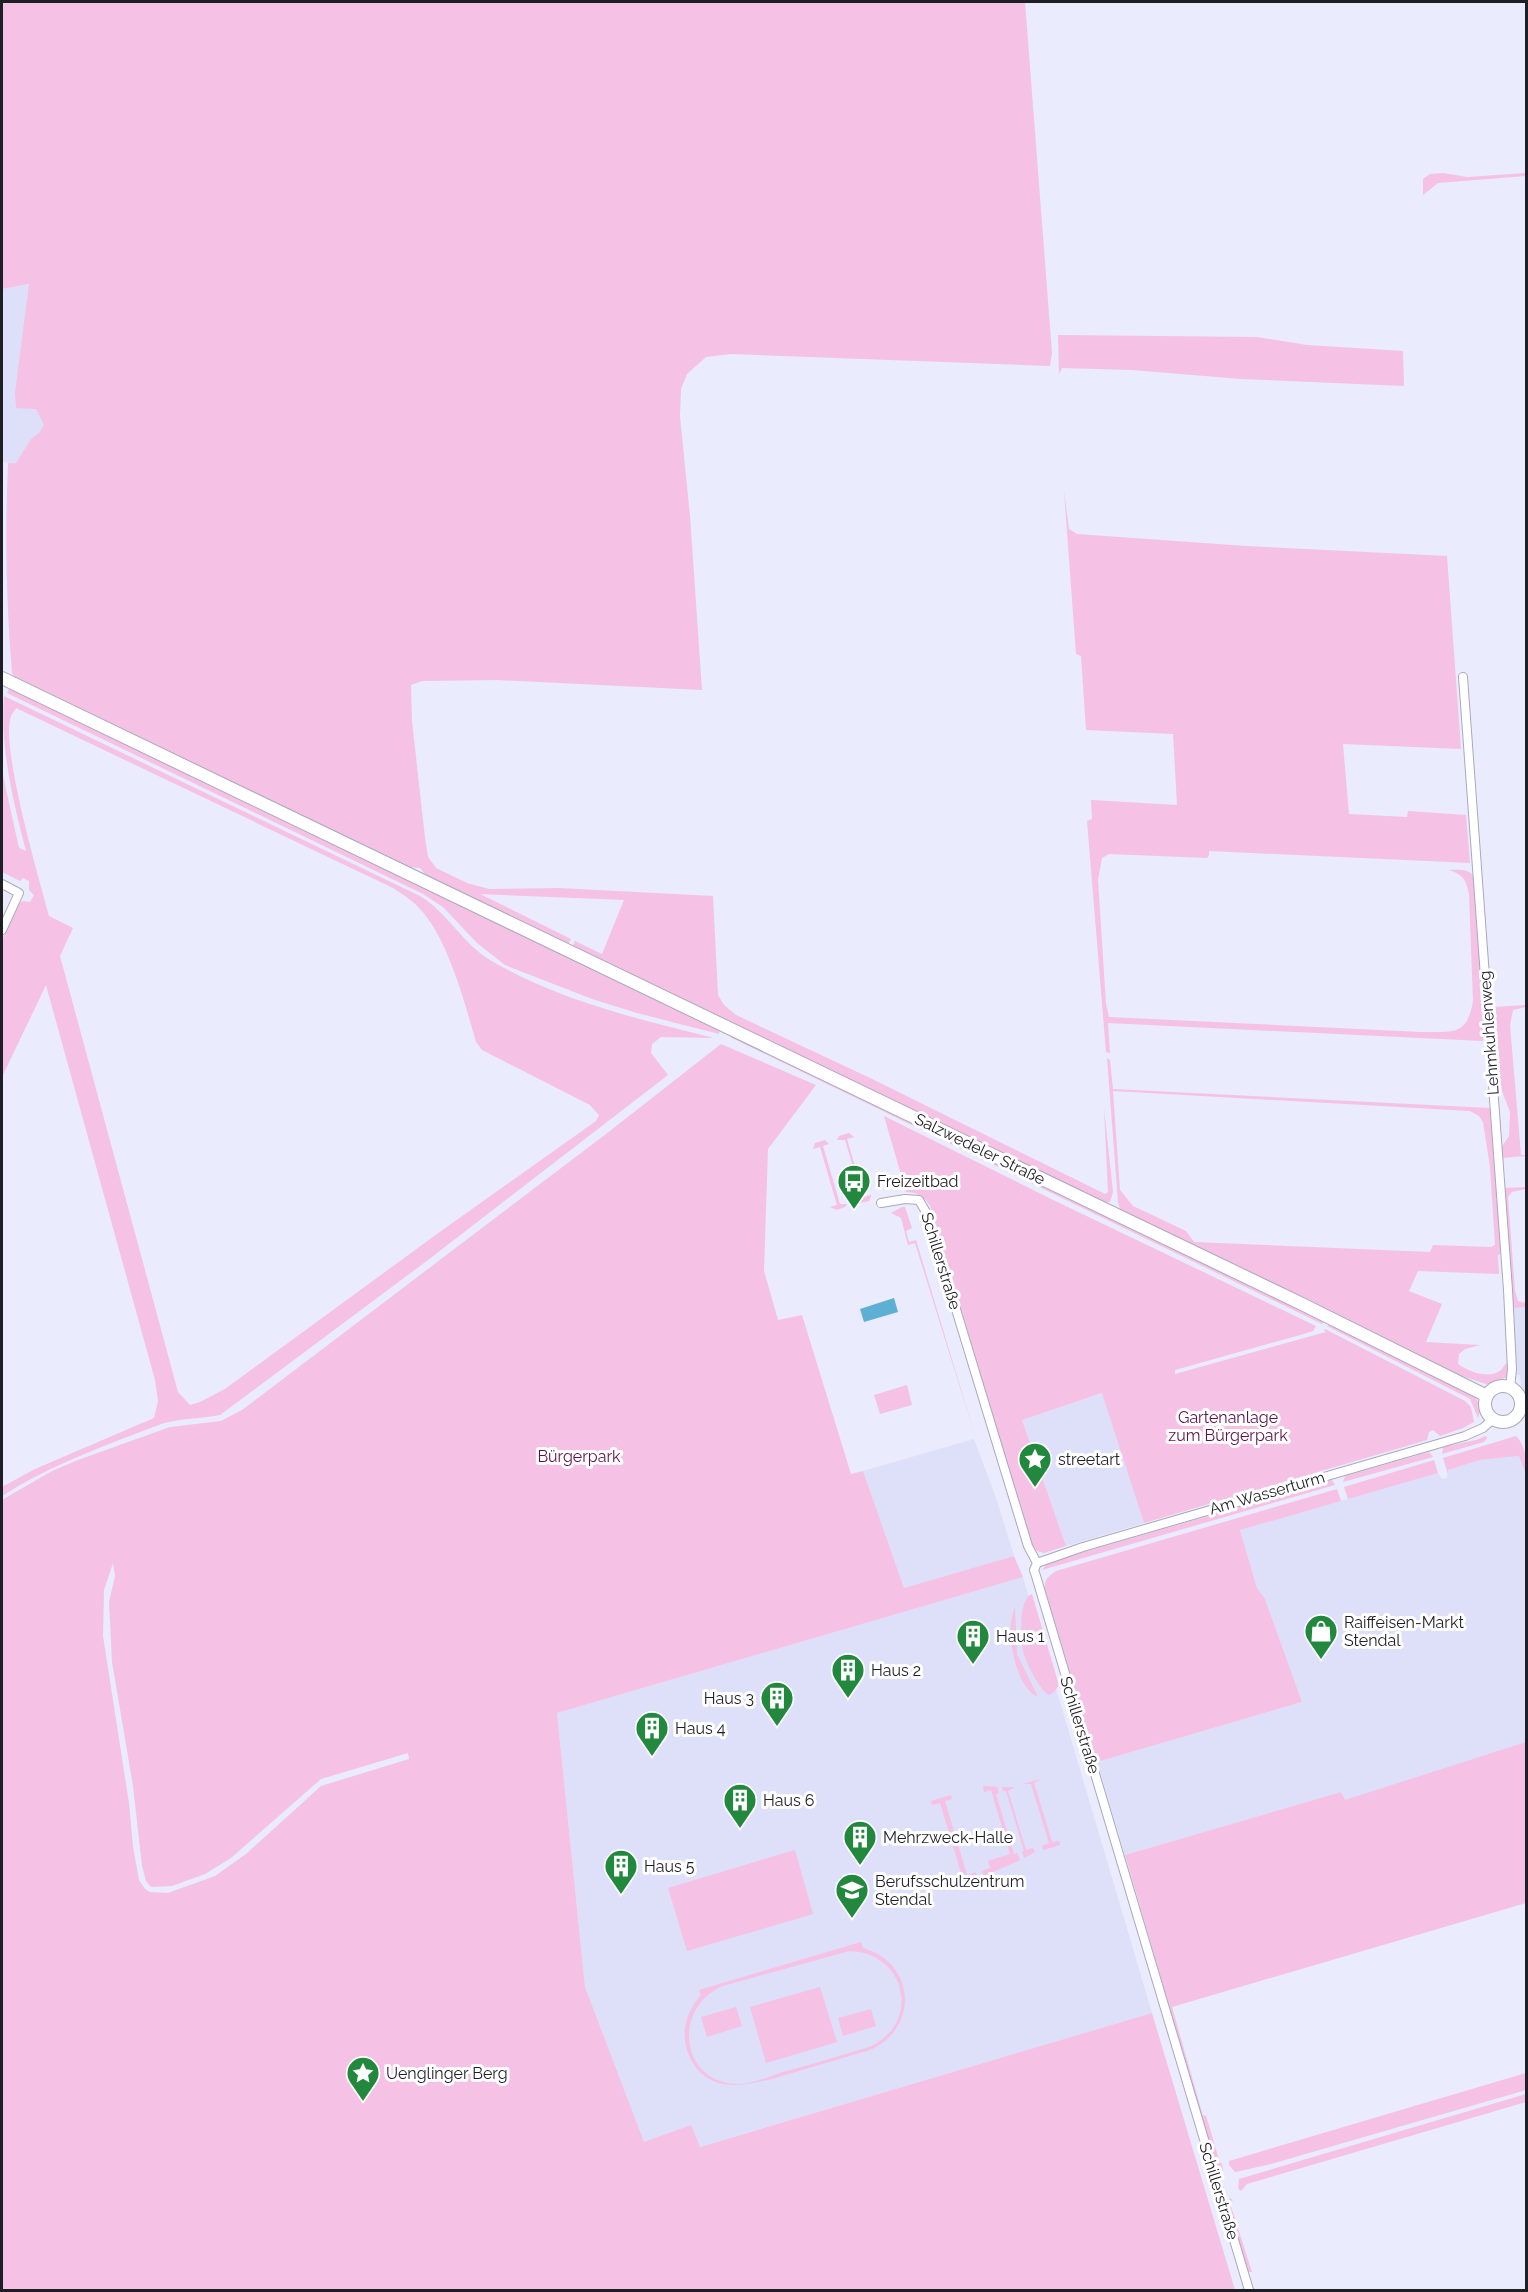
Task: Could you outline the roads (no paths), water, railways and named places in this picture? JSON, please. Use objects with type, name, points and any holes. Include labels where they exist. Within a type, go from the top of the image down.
[{"type":"main road","name":"Salzwedeler Straße","points":[[2,678],[1293,1299],[1487,1396]]},
{"type":"main road","points":[[1497,1387],[1510,1388],[1519,1396],[1523,1413],[1506,1421],[1493,1419],[1486,1409],[1487,1396],[1497,1387]]},
{"type":"street","name":"Lehmkuhlenweg","points":[[1463,677],[1508,1290],[1512,1369],[1510,1388]]},
{"type":"street","points":[[2,884],[19,892],[2,930]]},
{"type":"street","name":"Schillerstraße","points":[[881,1203],[913,1198],[919,1200],[927,1214],[1028,1546],[1037,1563],[1034,1570],[1069,1692],[1249,2290]]},
{"type":"street","name":"Am Wasserturm","points":[[1037,1563],[1093,1544],[1465,1436],[1483,1428],[1493,1419]]},
{"type":"water","points":[[894,1298],[898,1312],[864,1322],[860,1309]]},
{"type":"place","name":"Freizeitbad","points":[[854,1210]]},
{"type":"place","name":"streetart","points":[[1035,1488]]},
{"type":"place","name":"Raiffeisen-Markt Stendal","points":[[1321,1660]]},
{"type":"place","name":"Haus 1","points":[[973,1665]]},
{"type":"place","name":"Haus 2","points":[[848,1699]]},
{"type":"place","name":"Haus 3","points":[[777,1727]]},
{"type":"place","name":"Haus 4","points":[[652,1757]]},
{"type":"place","name":"Haus 6","points":[[740,1829]]},
{"type":"place","name":"Mehrzweck-Halle","points":[[860,1866]]},
{"type":"place","name":"Haus 5","points":[[621,1895]]},
{"type":"place","name":"Berufsschulzentrum Stendal","points":[[852,1919]]},
{"type":"place","name":"Uenglinger Berg","points":[[363,2102]]},
{"type":"park label","name":"Gartenanlage zum Bürgerpark","points":[[1228,1426]]},
{"type":"park label","name":"Bürgerpark","points":[[579,1456]]}]
